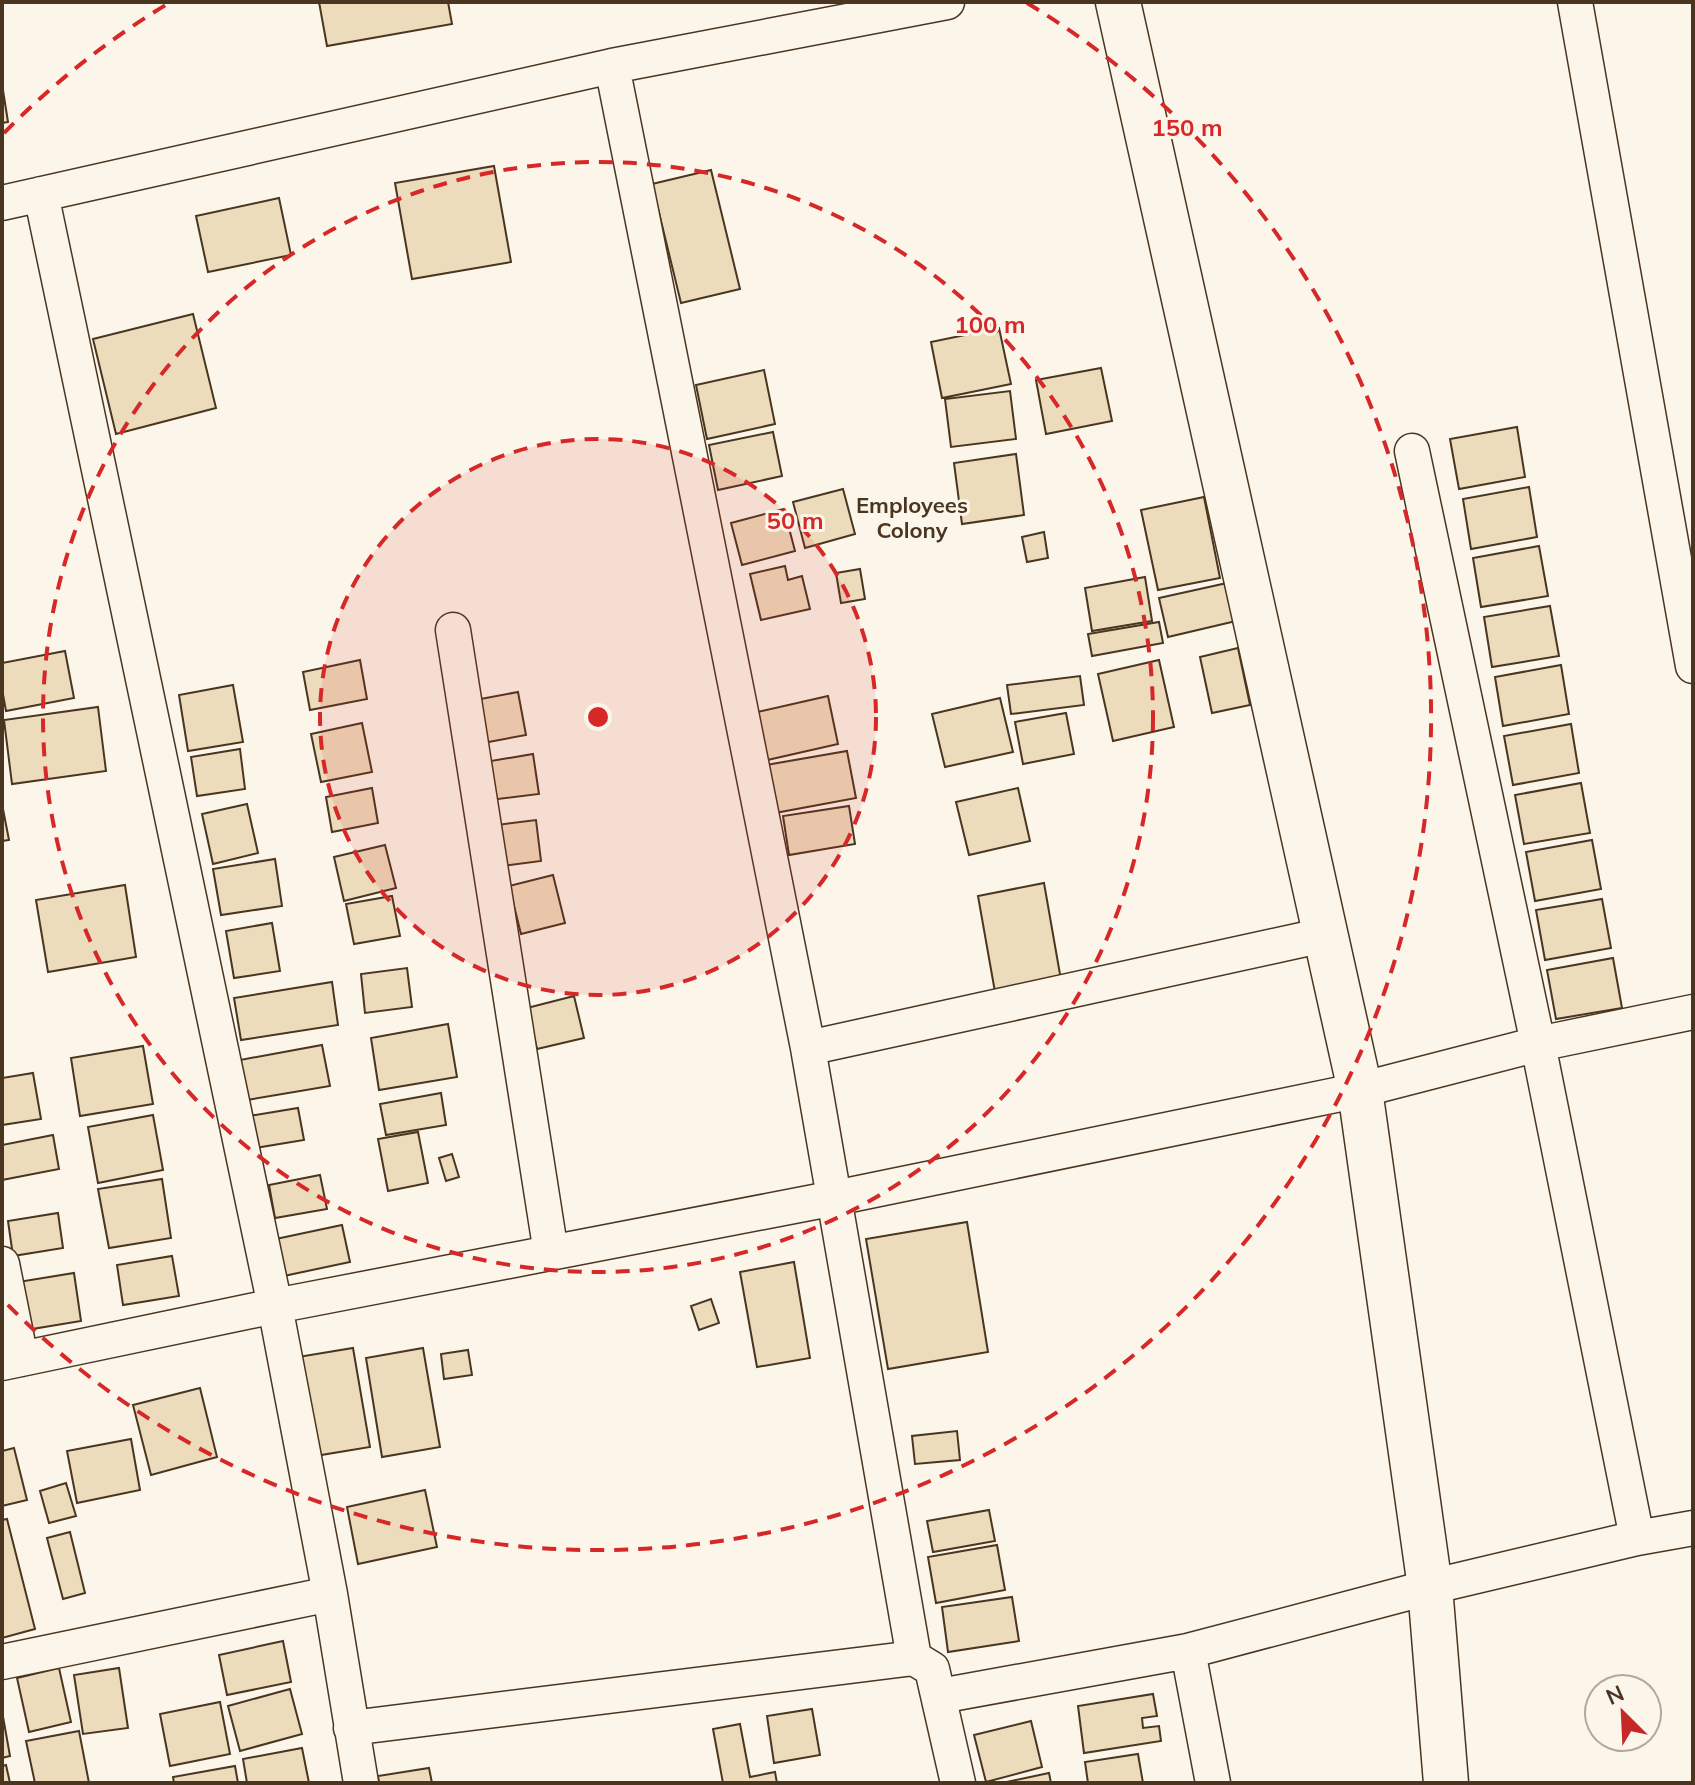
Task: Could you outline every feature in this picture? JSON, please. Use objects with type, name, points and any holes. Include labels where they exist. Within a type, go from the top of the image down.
[{"type":"main road","points":[[1118,2],[1360,1090],[1430,1587],[1446,1783]]},
{"type":"street","points":[[2,203],[612,66],[947,2]]},
{"type":"street","points":[[1575,2],[1693,666]]},
{"type":"street","points":[[612,66],[808,1048],[914,1658]]},
{"type":"street","points":[[41,194],[275,1306],[330,1594],[361,1783]]},
{"type":"street","points":[[1412,451],[1538,1044],[1637,1538]]},
{"type":"street","points":[[453,630],[551,1253]]},
{"type":"street","points":[[808,1048],[1324,935]]},
{"type":"street","points":[[2,1264],[12,1361],[275,1306],[835,1198],[1360,1090],[1538,1044],[1693,1012]]},
{"type":"street","points":[[940,1696],[1188,1651],[1430,1587],[1637,1538],[1693,1528]]},
{"type":"street","points":[[2,1662],[330,1594]]},
{"type":"street","points":[[1188,1651],[1213,1783]]},
{"type":"street","points":[[351,1728],[914,1658],[932,1669],[958,1783]]},
{"type":"building","points":[[319,2],[448,2],[452,24],[327,46]]},
{"type":"building","points":[[2,84],[8,122],[2,123]]},
{"type":"building","points":[[494,166],[511,262],[412,279],[395,183]]},
{"type":"building","points":[[711,170],[740,289],[681,303],[652,184]]},
{"type":"building","points":[[279,198],[291,255],[208,272],[196,216]]},
{"type":"building","points":[[193,314],[216,408],[116,434],[93,339]]},
{"type":"building","points":[[999,328],[1011,384],[942,398],[931,342]]},
{"type":"building","points":[[1101,368],[1112,421],[1046,434],[1036,380]]},
{"type":"building","points":[[764,370],[775,424],[707,439],[696,385]]},
{"type":"building","points":[[1010,391],[1016,439],[951,447],[945,399]]},
{"type":"building","points":[[1517,427],[1525,477],[1459,489],[1450,439]]},
{"type":"building","points":[[773,432],[782,476],[718,490],[709,445]]},
{"type":"building","points":[[1016,454],[1024,515],[962,524],[954,463]]},
{"type":"building","points":[[1529,487],[1537,537],[1471,549],[1463,499]]},
{"type":"building","points":[[843,489],[855,534],[805,548],[793,502]]},
{"type":"building","points":[[1204,497],[1220,578],[1158,590],[1141,510]]},
{"type":"building","points":[[784,509],[795,551],[742,565],[731,523]]},
{"type":"building","points":[[1044,532],[1048,558],[1027,562],[1022,537]]},
{"type":"building","points":[[1539,546],[1548,596],[1481,607],[1473,558]]},
{"type":"building","points":[[785,566],[788,580],[802,576],[810,609],[761,620],[750,574]]},
{"type":"building","points":[[860,569],[865,599],[841,603],[836,573]]},
{"type":"building","points":[[1145,577],[1152,621],[1092,631],[1085,588]]},
{"type":"building","points":[[1227,583],[1236,621],[1168,637],[1159,598]]},
{"type":"building","points":[[1550,606],[1559,656],[1492,667],[1484,617]]},
{"type":"building","points":[[1159,622],[1163,643],[1092,656],[1088,634]]},
{"type":"building","points":[[1238,648],[1250,705],[1212,713],[1200,657]]},
{"type":"building","points":[[65,651],[74,698],[6,711],[2,663]]},
{"type":"building","points":[[360,660],[367,699],[310,710],[303,672]]},
{"type":"building","points":[[1159,660],[1174,727],[1113,741],[1098,674]]},
{"type":"building","points":[[1561,665],[1569,714],[1503,726],[1495,677]]},
{"type":"building","points":[[1080,676],[1084,705],[1011,714],[1007,685]]},
{"type":"building","points":[[233,685],[243,742],[188,751],[179,695]]},
{"type":"building","points":[[518,692],[526,735],[483,743],[475,700]]},
{"type":"building","points":[[828,696],[838,744],[763,761],[753,713]]},
{"type":"building","points":[[1000,698],[1013,752],[945,767],[932,714]]},
{"type":"building","points":[[98,707],[106,771],[12,784],[4,720]]},
{"type":"building","points":[[1066,713],[1074,754],[1023,764],[1015,722]]},
{"type":"building","points":[[362,723],[372,772],[321,782],[311,734]]},
{"type":"building","points":[[1571,724],[1579,773],[1513,785],[1504,736]]},
{"type":"building","points":[[240,749],[245,789],[197,796],[191,757]]},
{"type":"building","points":[[847,751],[856,798],[775,813],[766,765]]},
{"type":"building","points":[[533,754],[539,794],[490,800],[485,762]]},
{"type":"building","points":[[1581,783],[1590,833],[1524,844],[1515,795]]},
{"type":"building","points":[[372,788],[378,823],[332,832],[326,797]]},
{"type":"building","points":[[1018,788],[1030,841],[969,855],[956,802]]},
{"type":"building","points":[[2,804],[9,840],[2,841]]},
{"type":"building","points":[[247,804],[258,853],[213,864],[202,814]]},
{"type":"building","points":[[849,806],[855,844],[789,855],[783,816]]},
{"type":"building","points":[[536,820],[541,861],[502,866],[497,825]]},
{"type":"building","points":[[1592,840],[1601,889],[1535,901],[1526,852]]},
{"type":"building","points":[[385,845],[396,888],[344,901],[334,857]]},
{"type":"building","points":[[275,859],[282,906],[221,915],[213,869]]},
{"type":"building","points":[[553,875],[565,923],[521,934],[509,886]]},
{"type":"building","points":[[1044,883],[1061,980],[995,992],[978,896]]},
{"type":"building","points":[[125,885],[136,957],[48,972],[36,900]]},
{"type":"building","points":[[392,896],[400,936],[354,944],[346,904]]},
{"type":"building","points":[[1602,899],[1611,948],[1545,960],[1536,910]]},
{"type":"building","points":[[272,923],[280,971],[234,978],[226,931]]},
{"type":"building","points":[[1613,958],[1622,1008],[1556,1019],[1547,970]]},
{"type":"building","points":[[407,968],[412,1007],[365,1013],[361,974]]},
{"type":"building","points":[[332,982],[338,1025],[241,1040],[234,998]]},
{"type":"building","points":[[574,996],[584,1038],[537,1049],[527,1008]]},
{"type":"building","points":[[448,1024],[457,1077],[379,1090],[371,1038]]},
{"type":"building","points":[[322,1045],[330,1086],[247,1100],[240,1060]]},
{"type":"building","points":[[143,1046],[153,1104],[80,1116],[71,1058]]},
{"type":"building","points":[[33,1073],[41,1119],[2,1125],[2,1078]]},
{"type":"building","points":[[441,1093],[446,1125],[386,1135],[380,1104]]},
{"type":"building","points":[[298,1108],[304,1140],[255,1148],[249,1116]]},
{"type":"building","points":[[153,1115],[163,1170],[98,1183],[88,1127]]},
{"type":"building","points":[[418,1132],[428,1183],[388,1191],[378,1139]]},
{"type":"building","points":[[53,1135],[59,1169],[2,1180],[2,1145]]},
{"type":"building","points":[[452,1154],[459,1177],[446,1181],[439,1158]]},
{"type":"building","points":[[320,1175],[327,1209],[275,1218],[269,1185]]},
{"type":"building","points":[[162,1179],[171,1238],[109,1248],[98,1189]]},
{"type":"building","points":[[58,1213],[63,1248],[13,1256],[8,1221]]},
{"type":"building","points":[[967,1222],[988,1352],[888,1369],[866,1239]]},
{"type":"building","points":[[342,1225],[350,1262],[279,1277],[271,1240]]},
{"type":"building","points":[[172,1256],[179,1296],[123,1305],[117,1265]]},
{"type":"building","points":[[794,1262],[810,1358],[757,1367],[740,1272]]},
{"type":"building","points":[[74,1273],[81,1321],[20,1331],[12,1283]]},
{"type":"building","points":[[711,1299],[719,1323],[699,1330],[691,1306]]},
{"type":"building","points":[[353,1348],[370,1447],[315,1456],[298,1357]]},
{"type":"building","points":[[423,1348],[440,1447],[382,1457],[366,1358]]},
{"type":"building","points":[[468,1350],[472,1375],[444,1379],[441,1354]]},
{"type":"building","points":[[200,1388],[217,1457],[151,1475],[133,1405]]},
{"type":"building","points":[[957,1431],[960,1460],[915,1464],[912,1436]]},
{"type":"building","points":[[131,1439],[140,1490],[77,1503],[67,1451]]},
{"type":"building","points":[[14,1448],[27,1500],[2,1506],[2,1451]]},
{"type":"building","points":[[66,1483],[76,1516],[49,1523],[40,1491]]},
{"type":"building","points":[[425,1490],[437,1547],[358,1564],[347,1507]]},
{"type":"building","points":[[989,1510],[995,1541],[933,1552],[927,1521]]},
{"type":"building","points":[[7,1519],[35,1629],[2,1638],[2,1520]]},
{"type":"building","points":[[70,1532],[85,1593],[63,1599],[47,1538]]},
{"type":"building","points":[[997,1545],[1005,1590],[936,1603],[928,1557]]},
{"type":"building","points":[[1012,1597],[1019,1641],[948,1652],[942,1607]]},
{"type":"building","points":[[283,1641],[291,1682],[227,1695],[219,1655]]},
{"type":"building","points":[[59,1668],[71,1722],[29,1732],[17,1678]]},
{"type":"building","points":[[119,1668],[128,1728],[83,1734],[74,1675]]},
{"type":"building","points":[[290,1689],[302,1734],[240,1751],[228,1706]]},
{"type":"building","points":[[1153,1694],[1157,1716],[1142,1718],[1143,1728],[1159,1726],[1161,1741],[1084,1753],[1078,1706]]},
{"type":"building","points":[[220,1702],[230,1754],[170,1766],[160,1714]]},
{"type":"building","points":[[812,1709],[820,1755],[774,1763],[767,1716]]},
{"type":"building","points":[[2,1711],[10,1756],[2,1758]]},
{"type":"building","points":[[1031,1721],[1042,1767],[986,1782],[974,1735]]},
{"type":"building","points":[[740,1724],[750,1777],[775,1772],[777,1783],[723,1783],[713,1729]]},
{"type":"building","points":[[79,1731],[89,1783],[35,1783],[26,1741]]},
{"type":"building","points":[[302,1748],[309,1783],[247,1783],[243,1759]]},
{"type":"building","points":[[1138,1754],[1143,1783],[1088,1783],[1085,1762]]},
{"type":"building","points":[[6,1765],[10,1783],[2,1783],[2,1766]]},
{"type":"building","points":[[235,1766],[238,1783],[174,1783],[173,1777]]},
{"type":"building","points":[[429,1768],[432,1783],[379,1783],[378,1776]]},
{"type":"building","points":[[1049,1773],[1051,1783],[1002,1783]]},
{"type":"district","name":"Employees Colony","points":[[912,518]]}]
